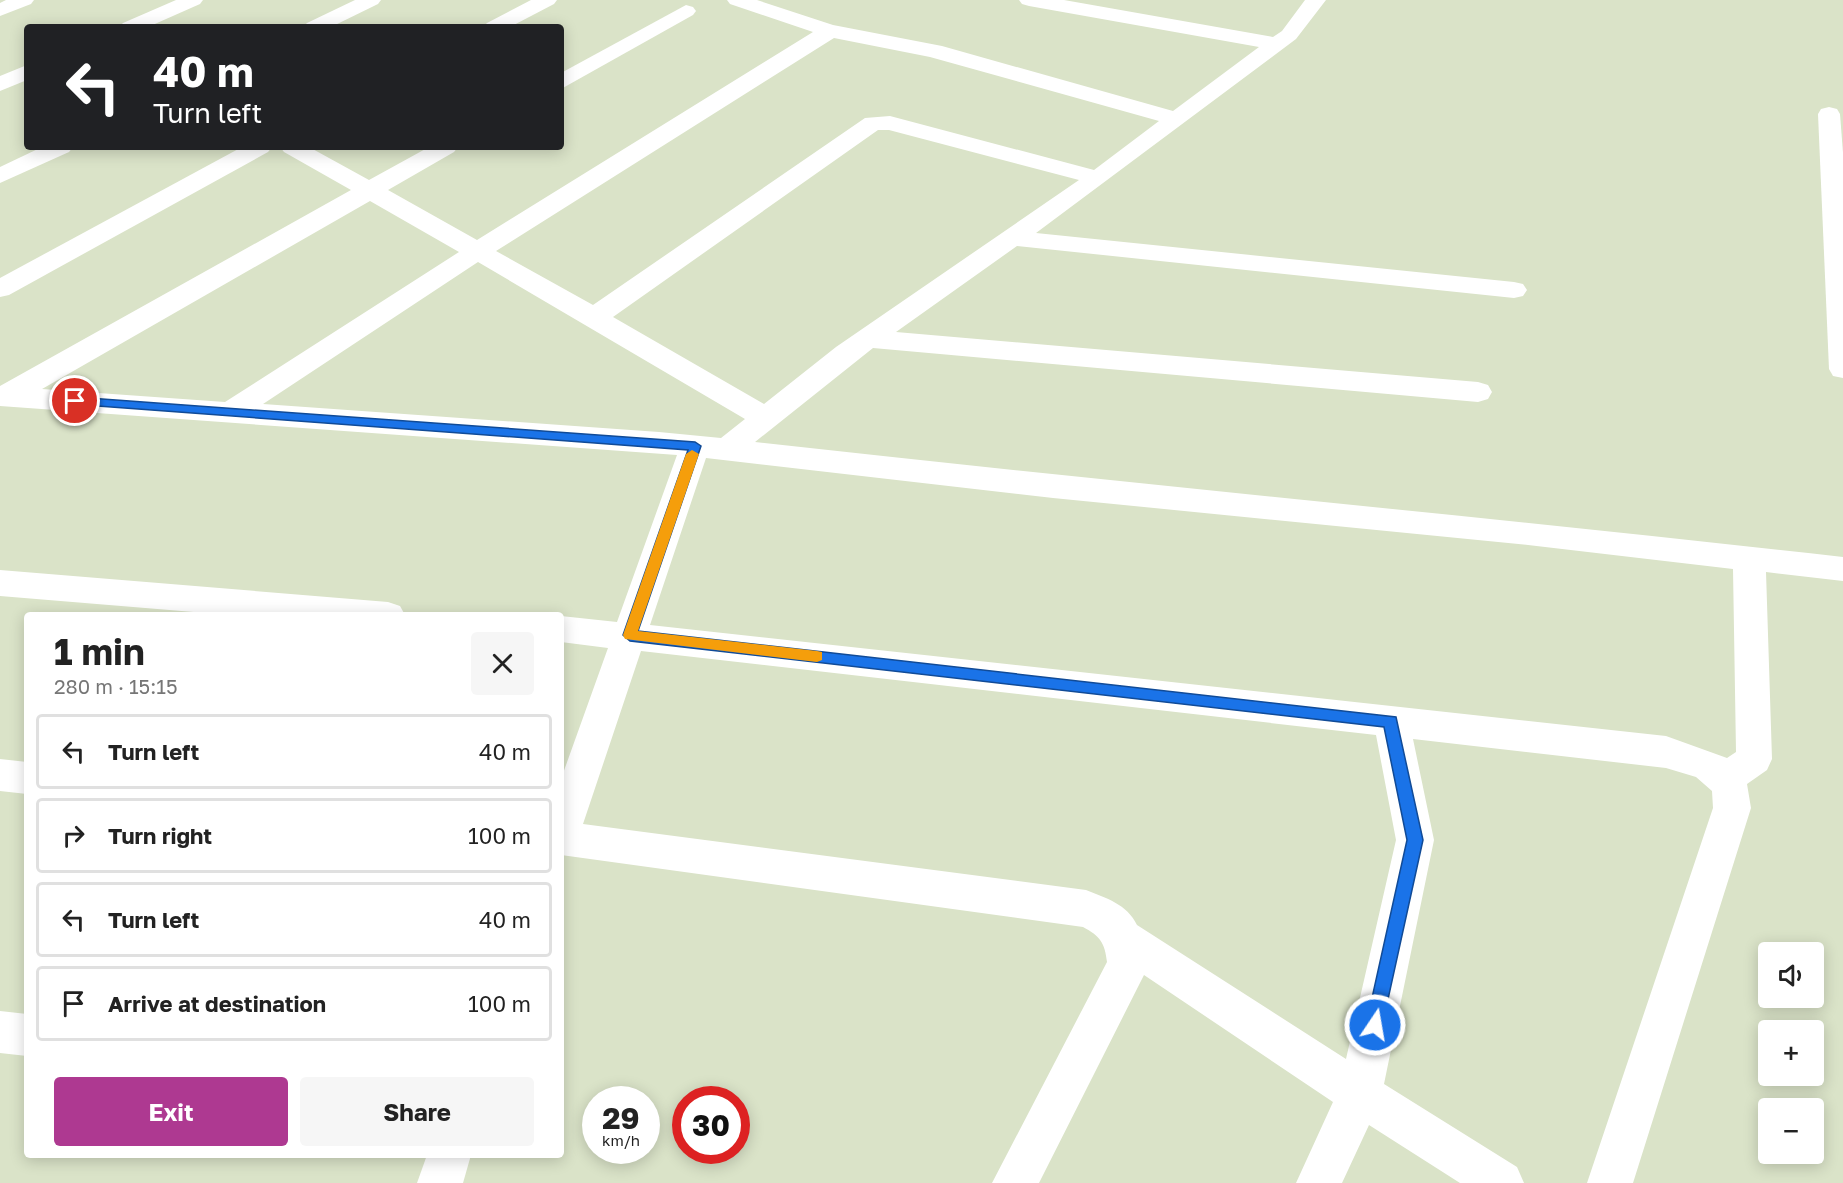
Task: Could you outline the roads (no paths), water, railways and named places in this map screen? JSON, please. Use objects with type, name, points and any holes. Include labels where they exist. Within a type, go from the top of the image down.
[{"type":"street","points":[[0,10],[24,0]]},
{"type":"street","points":[[137,24],[193,0]]},
{"type":"street","points":[[320,24],[371,0]]},
{"type":"street","points":[[500,24],[547,0]]},
{"type":"street","points":[[737,0],[830,32],[850,33],[934,51],[1176,120]]},
{"type":"street","points":[[1029,0],[1277,44]]},
{"type":"street","points":[[564,823],[630,635],[711,448],[765,418],[868,339],[1098,178],[1289,35],[1316,0]]},
{"type":"street","points":[[564,80],[686,11]]},
{"type":"street","points":[[232,411],[478,251],[830,32]]},
{"type":"street","points":[[0,84],[24,73]]},
{"type":"street","points":[[1829,114],[1843,369]]},
{"type":"street","points":[[594,317],[873,123],[890,123],[1098,178]]},
{"type":"street","points":[[0,176],[55,150]]},
{"type":"street","points":[[0,289],[255,150]]},
{"type":"street","points":[[297,150],[594,317],[765,418]]},
{"type":"street","points":[[4,396],[441,150]]},
{"type":"street","points":[[1012,238],[1514,290]]},
{"type":"street","points":[[868,339],[1478,392]]},
{"type":"street","points":[[4,396],[711,448],[1053,487],[1528,533],[1843,569]]},
{"type":"street","points":[[1610,1183],[1732,808],[1726,778],[1754,759],[1749,558]]},
{"type":"street","points":[[0,583],[352,612]]},
{"type":"street","points":[[564,629],[1666,752],[1694,760],[1716,770],[1729,785]]},
{"type":"street","points":[[1319,1183],[1360,1094],[1415,840],[1391,721]]},
{"type":"street","points":[[0,775],[24,778]]},
{"type":"street","points":[[564,838],[1086,909],[1112,920],[1125,939],[1360,1094],[1502,1183]]},
{"type":"street","points":[[1015,1183],[1128,964],[1125,939]]},
{"type":"street","points":[[0,1032],[24,1035]]},
{"type":"street","points":[[440,1183],[448,1158]]}]
